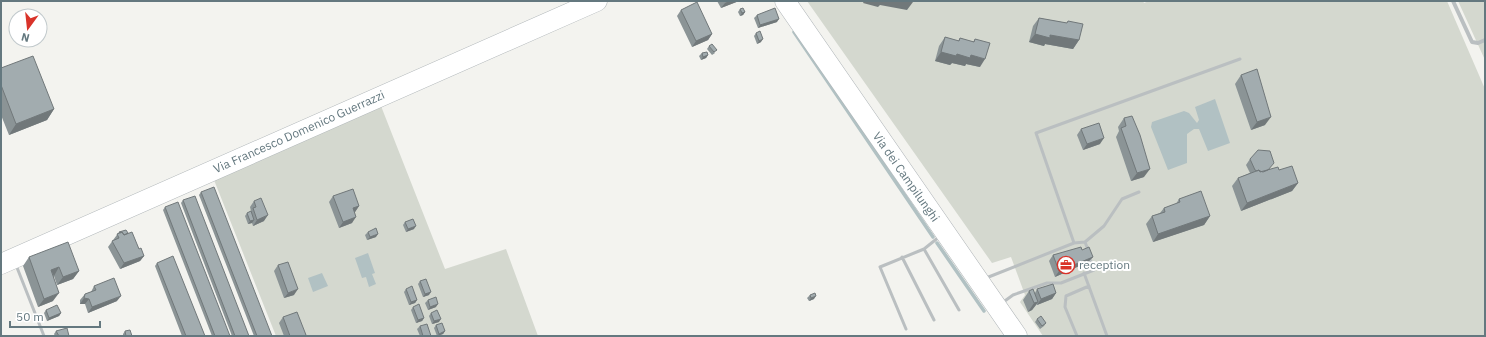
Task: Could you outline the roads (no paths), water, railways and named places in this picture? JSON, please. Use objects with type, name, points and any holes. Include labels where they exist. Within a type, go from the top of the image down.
[{"type":"street","name":"Via Francesco Domenico Guerrazzi","points":[[7,262],[597,1]]},
{"type":"street","points":[[1452,1],[1472,42],[1478,43],[1485,40]]},
{"type":"street","name":"Via dei Campilunghi","points":[[790,6],[1017,336]]},
{"type":"lane","points":[[1074,243],[1036,133],[1240,59]]},
{"type":"lane","points":[[979,281],[1014,265],[1074,243],[1085,242],[1104,226],[1122,199],[1139,192]]},
{"type":"lane","points":[[906,329],[880,267],[924,249],[946,233]]},
{"type":"lane","points":[[997,307],[1013,295],[1047,283],[1061,283],[1094,270],[1085,242]]},
{"type":"lane","points":[[924,249],[959,310]]},
{"type":"lane","points":[[902,258],[934,320]]},
{"type":"lane","points":[[7,262],[44,336]]},
{"type":"lane","points":[[1084,273],[1107,336]]},
{"type":"lane","points":[[1076,336],[1065,307],[1066,296],[1089,286]]},
{"type":"waterway","points":[[794,32],[933,237]]},
{"type":"waterway","points":[[937,243],[984,311]]},
{"type":"place","name":"reception","points":[[1066,265]]}]
